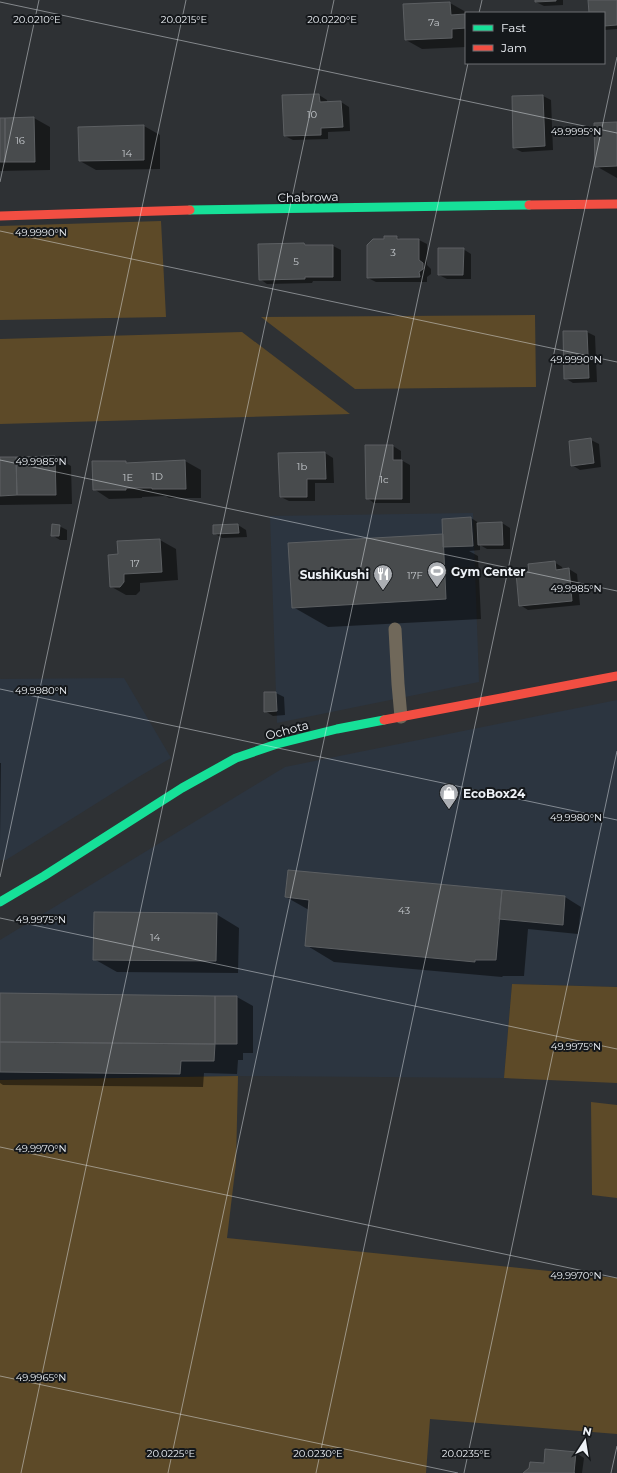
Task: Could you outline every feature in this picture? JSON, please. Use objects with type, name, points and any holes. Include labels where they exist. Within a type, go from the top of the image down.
[{"type":"street","name":"Chabrowa","points":[[0,216],[172,210],[617,204]]},
{"type":"street","name":"Ochota","points":[[0,902],[44,876],[182,788],[236,758],[337,729],[617,676]]},
{"type":"lane","points":[[395,628],[398,684],[402,717]]},
{"type":"shaded area","points":[[161,221],[166,317],[0,320],[0,226]]},
{"type":"shaded area","points":[[535,315],[536,387],[355,389],[261,317]]},
{"type":"shaded area","points":[[242,332],[350,414],[0,424],[0,339]]},
{"type":"shaded area","points":[[473,513],[479,682],[277,723],[270,516]]},
{"type":"shaded area","points":[[124,678],[171,758],[6,860],[0,860],[0,679]]},
{"type":"shaded area","points":[[617,700],[617,987],[512,984],[504,1078],[238,1076],[0,1080],[0,940],[285,767]]},
{"type":"shaded area","points":[[512,984],[617,987],[617,1083],[504,1078]]},
{"type":"shaded area","points":[[238,1076],[236,1163],[227,1238],[617,1278],[617,1434],[430,1419],[426,1473],[0,1473],[0,1080]]},
{"type":"shaded area","points":[[591,1102],[617,1105],[617,1198],[592,1195]]},
{"type":"building","points":[[535,0],[556,0],[556,1],[535,2]]},
{"type":"building","points":[[588,0],[617,0],[617,25],[605,26],[605,12],[589,12]]},
{"type":"building","points":[[450,2],[451,15],[465,14],[465,28],[452,29],[452,38],[405,40],[403,4]]},
{"type":"building","points":[[319,94],[320,102],[341,101],[343,127],[321,128],[321,135],[284,136],[282,95]]},
{"type":"building","points":[[543,95],[545,146],[513,148],[512,96]]},
{"type":"building","points":[[34,117],[35,162],[5,162],[5,118]]},
{"type":"building","points":[[0,118],[5,118],[5,162],[0,162]]},
{"type":"building","points":[[617,122],[617,166],[595,167],[594,123]]},
{"type":"building","points":[[144,125],[144,160],[79,161],[78,127]]},
{"type":"building","points":[[384,236],[397,236],[397,239],[419,239],[419,260],[423,263],[423,269],[419,272],[420,277],[367,278],[367,245],[373,239],[384,239]]},
{"type":"building","points":[[304,243],[305,245],[333,245],[333,277],[259,280],[258,244]]},
{"type":"building","points":[[438,248],[464,248],[463,275],[438,275]]},
{"type":"building","points":[[563,331],[587,331],[589,378],[564,379]]},
{"type":"building","points":[[591,438],[594,463],[571,466],[569,441]]},
{"type":"building","points":[[365,445],[393,445],[393,460],[402,460],[402,499],[366,499]]},
{"type":"building","points":[[325,452],[326,479],[307,479],[307,497],[280,497],[278,453]]},
{"type":"building","points":[[55,456],[56,495],[17,495],[16,457]]},
{"type":"building","points":[[0,457],[16,457],[17,495],[0,496]]},
{"type":"building","points":[[185,460],[186,489],[126,488],[126,490],[93,490],[92,461],[126,461],[126,463]]},
{"type":"building","points":[[471,517],[473,546],[443,547],[442,519]]},
{"type":"building","points":[[502,522],[503,545],[478,545],[477,523]]},
{"type":"building","points":[[52,524],[60,525],[59,536],[51,536]]},
{"type":"building","points":[[238,524],[239,533],[213,534],[213,525]]},
{"type":"building","points":[[443,534],[446,599],[292,608],[288,543]]},
{"type":"building","points":[[160,539],[162,572],[124,574],[124,582],[120,587],[110,587],[108,555],[118,554],[117,541]]},
{"type":"building","points":[[555,561],[556,570],[569,568],[572,601],[519,606],[516,573],[529,572],[528,564]]},
{"type":"building","points":[[264,692],[276,692],[277,711],[264,712]]},
{"type":"building","points":[[288,870],[502,890],[496,960],[475,960],[475,962],[305,946],[309,900],[285,897]]},
{"type":"building","points":[[502,890],[565,896],[563,925],[499,919]]},
{"type":"building","points":[[94,912],[217,913],[216,961],[93,960]]},
{"type":"building","points":[[0,993],[215,996],[215,1044],[0,1042]]},
{"type":"building","points":[[215,996],[237,996],[237,1044],[215,1044]]},
{"type":"building","points":[[0,1042],[215,1044],[214,1061],[181,1061],[180,1074],[0,1072]]},
{"type":"building","points":[[545,1449],[576,1452],[574,1473],[523,1473],[529,1468],[530,1462],[544,1463]]},
{"type":"traffic: fast","points":[[190,210],[529,205]]},
{"type":"traffic: fast","points":[[0,902],[44,876],[182,788],[236,758],[277,744],[337,729],[384,720]]},
{"type":"traffic: jam","points":[[529,205],[617,204]]},
{"type":"traffic: jam","points":[[0,216],[190,210]]},
{"type":"traffic: jam","points":[[384,720],[617,676]]},
{"type":"place","name":"Gym Center","points":[[437,588]]},
{"type":"place","name":"SushiKushi","points":[[383,591]]},
{"type":"place","name":"EcoBox24","points":[[449,810]]}]
